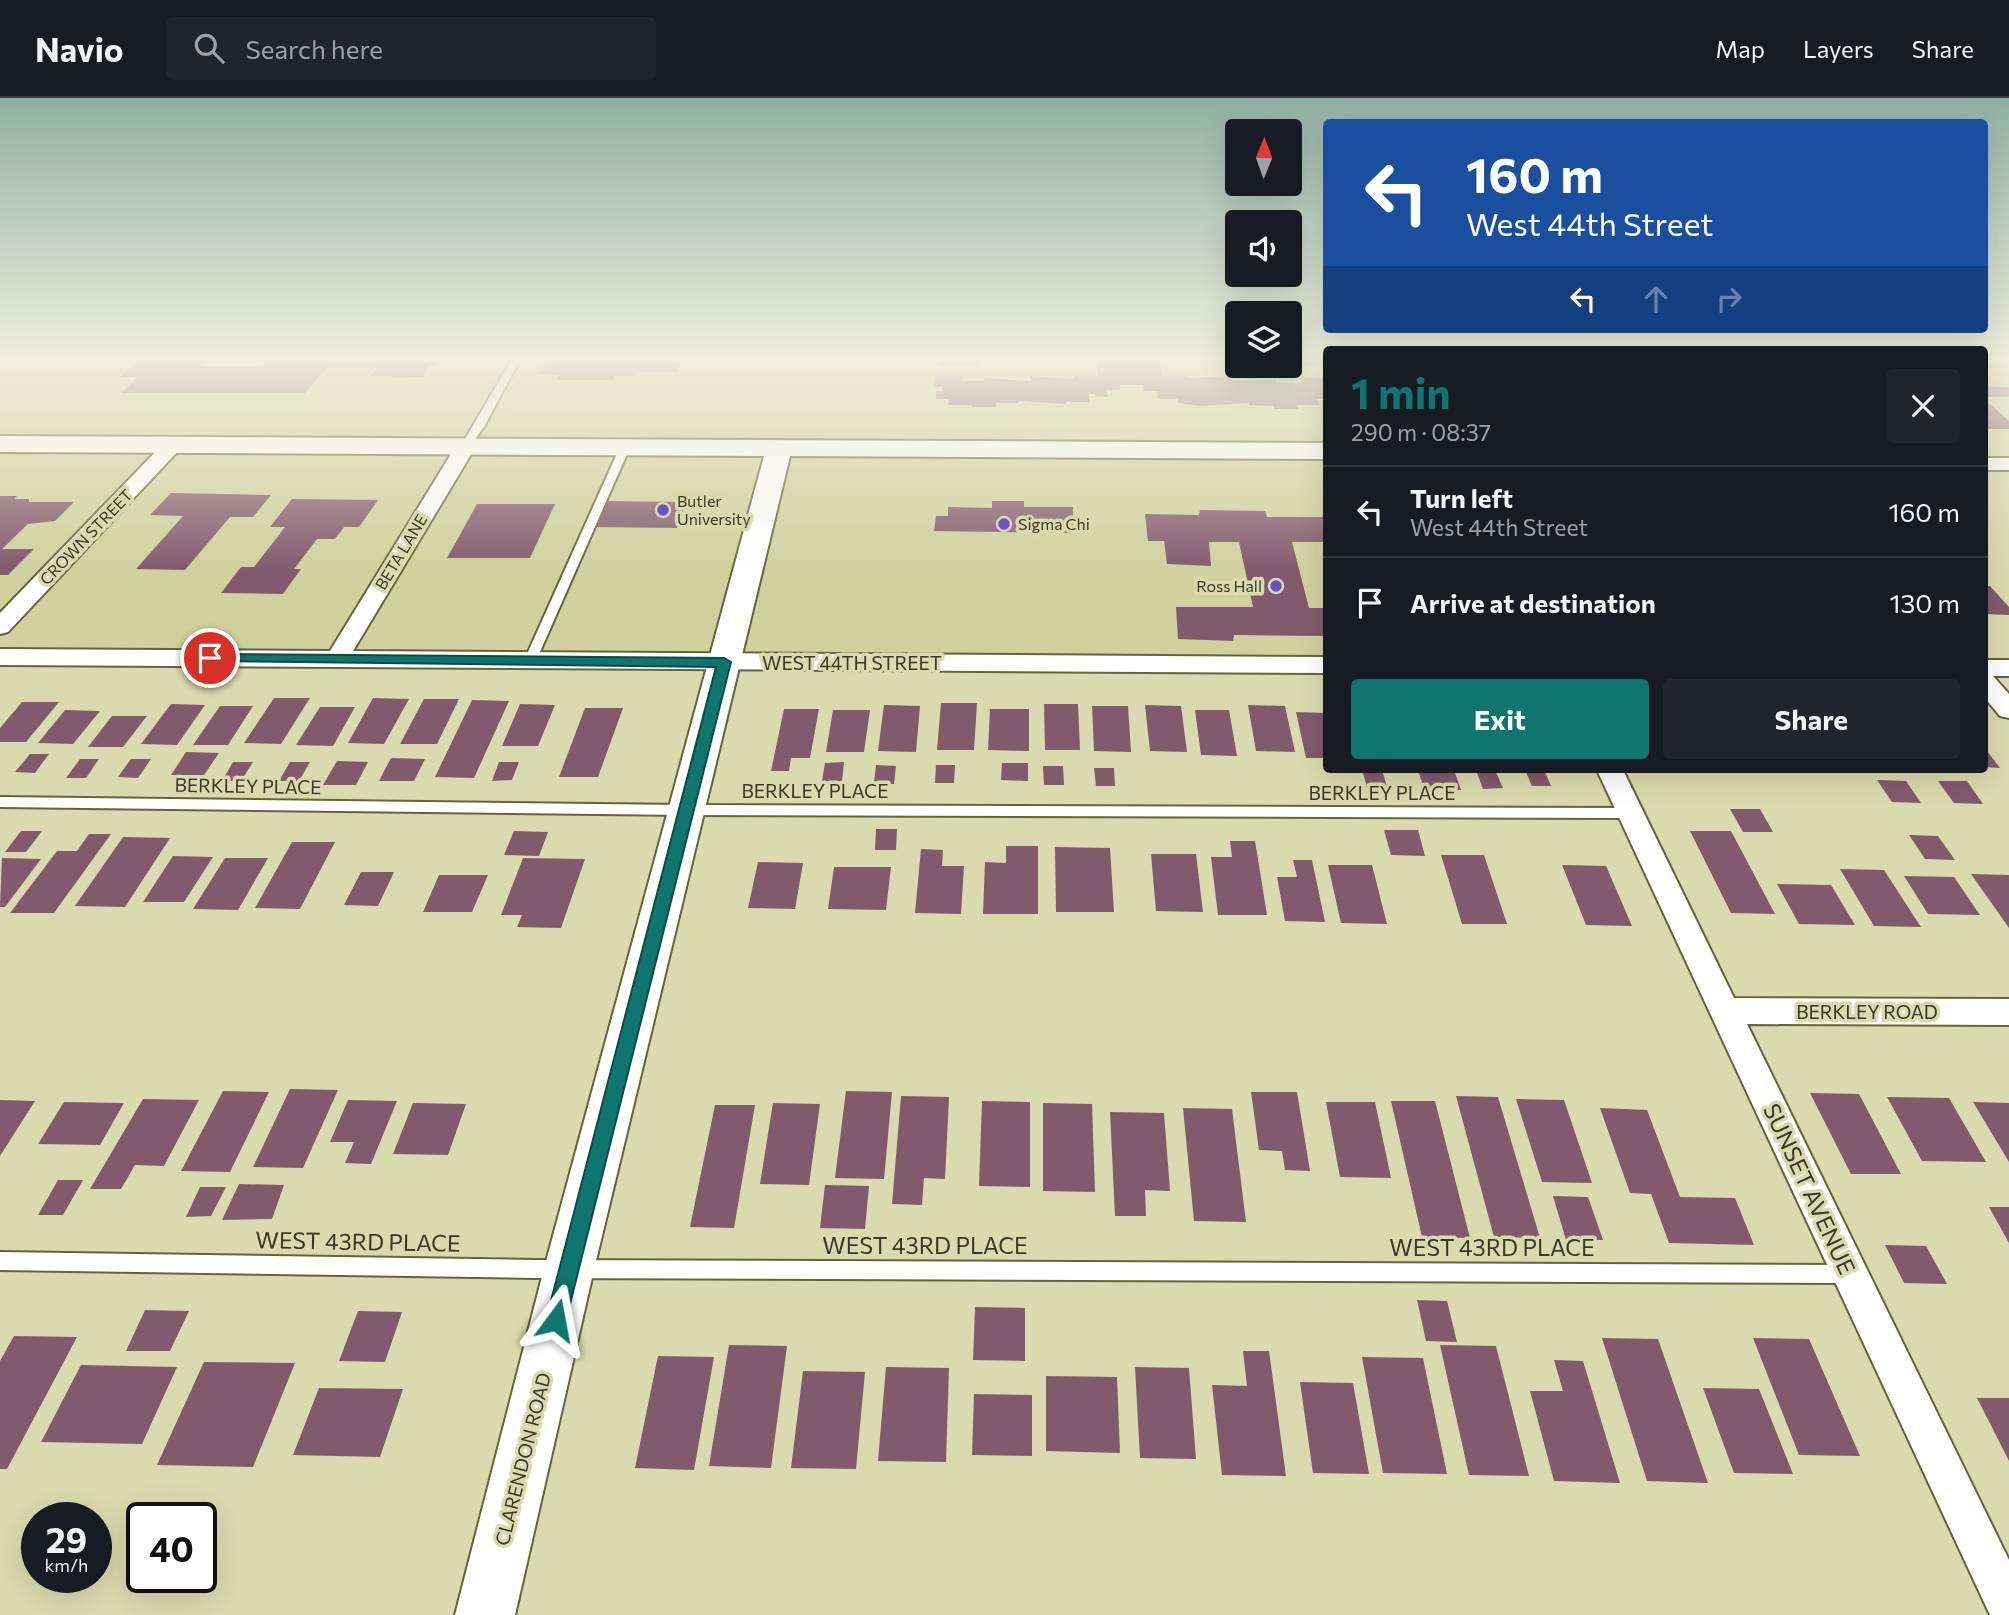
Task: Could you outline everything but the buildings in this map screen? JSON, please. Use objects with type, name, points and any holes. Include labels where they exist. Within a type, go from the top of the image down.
[{"type":"street","points":[[0,444],[1319,450]]},
{"type":"street","name":"CROWN STREET","points":[[0,627],[172,446]]},
{"type":"street","name":"BETA LANE","points":[[337,659],[466,446]]},
{"type":"street","name":"CLARENDON ROAD","points":[[485,1615],[569,1269],[779,448]]},
{"type":"street","points":[[1988,464],[2009,464]]},
{"type":"street","name":"WEST 44TH STREET","points":[[0,657],[1323,665]]},
{"type":"street","points":[[1988,668],[2009,668]]},
{"type":"street","points":[[1988,686],[2009,710]]},
{"type":"street","name":"SUNSET AVENUE","points":[[1611,773],[2009,1607]]},
{"type":"street","name":"BERKLEY ROAD","points":[[1725,1011],[2009,1012]]},
{"type":"lane","points":[[466,446],[477,430]]},
{"type":"lane","points":[[530,661],[625,447]]},
{"type":"lane","name":"BERKLEY PLACE","points":[[0,802],[686,810],[1630,813]]},
{"type":"lane","name":"WEST 43RD PLACE","points":[[0,1261],[569,1269],[1850,1274]]},
{"type":"shaded area","name":"Butler University","points":[[0,430],[1323,430],[1323,664],[743,656],[0,654]]},
{"type":"place","name":"Butler University","points":[[663,510]]},
{"type":"place","name":"Sigma Chi","points":[[1004,524]]},
{"type":"place","name":"Ross Hall","points":[[1276,586]]},
{"type":"route","points":[[210,658],[724,662],[556,1320]]}]
